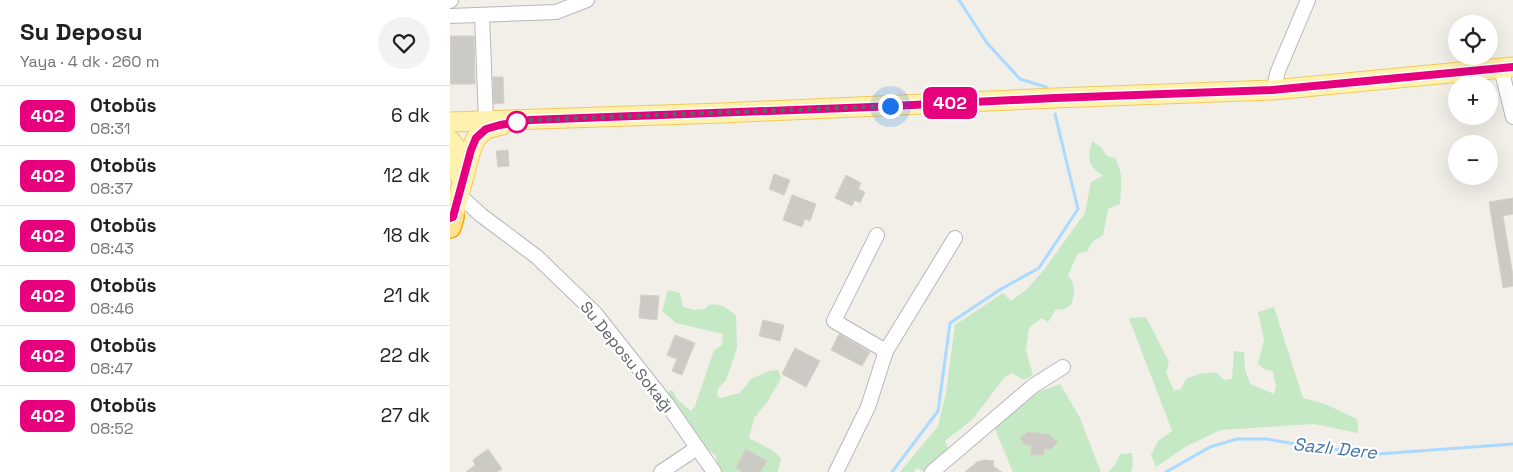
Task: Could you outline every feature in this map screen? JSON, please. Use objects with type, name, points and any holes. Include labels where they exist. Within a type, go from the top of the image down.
[{"type":"main road","points":[[450,122],[1272,90],[1507,68]]},
{"type":"main road","points":[[451,221],[476,138],[486,129],[530,120]]},
{"type":"main road","points":[[450,140],[456,146],[458,154],[458,194]]},
{"type":"street","points":[[450,16],[556,12],[586,0]]},
{"type":"street","points":[[1272,90],[1308,0]]},
{"type":"street","points":[[482,15],[486,121]]},
{"type":"street","points":[[1507,68],[1513,117]]},
{"type":"street","name":"Su Deposu Sokağı","points":[[458,194],[481,215],[536,257],[595,313],[667,404],[714,472]]},
{"type":"street","points":[[451,221],[481,215]]},
{"type":"street","points":[[877,236],[834,320],[886,351]]},
{"type":"street","points":[[836,472],[868,407],[886,351],[955,238]]},
{"type":"street","points":[[932,472],[1033,386],[1064,367]]},
{"type":"street","points":[[661,472],[697,448]]},
{"type":"green space","points":[[1092,141],[1101,147],[1107,156],[1115,158],[1118,164],[1121,181],[1120,204],[1108,209],[1103,235],[1092,242],[1087,252],[1078,253],[1068,275],[1074,290],[1071,305],[1063,310],[1056,309],[1048,322],[1041,318],[1029,328],[1026,351],[1033,375],[1024,380],[1012,373],[1004,378],[972,420],[945,441],[948,448],[941,459],[924,472],[917,468],[914,472],[900,472],[938,426],[946,393],[955,325],[1003,293],[1011,301],[1026,290],[1043,271],[1085,213],[1091,182],[1103,176],[1094,169],[1090,162]]},
{"type":"green space","points":[[668,290],[680,293],[683,307],[694,310],[705,309],[709,305],[720,305],[736,316],[737,348],[726,380],[718,388],[717,395],[720,398],[740,393],[751,379],[769,371],[778,370],[781,378],[768,401],[754,418],[749,438],[772,450],[781,458],[778,472],[718,472],[716,456],[704,446],[664,394],[672,390],[678,400],[691,411],[695,406],[714,350],[722,345],[723,334],[676,323],[662,311]]},
{"type":"green space","points":[[1274,307],[1303,398],[1325,404],[1357,419],[1358,433],[1314,424],[1220,430],[1185,447],[1156,467],[1151,455],[1158,441],[1172,431],[1129,318],[1146,317],[1169,362],[1166,372],[1174,391],[1181,389],[1186,379],[1199,374],[1216,372],[1224,380],[1232,379],[1234,351],[1244,352],[1245,369],[1250,384],[1274,394],[1276,387],[1273,371],[1266,370],[1258,364],[1264,340],[1258,312]]},
{"type":"green space","points":[[1060,384],[1079,416],[1101,472],[1013,472],[994,427],[1039,392]]},
{"type":"green space","points":[[1132,453],[1133,465],[1131,472],[1108,472],[1115,465],[1120,454]]},
{"type":"building","points":[[450,36],[474,36],[475,84],[450,84]]},
{"type":"building","points":[[493,77],[503,77],[504,103],[494,104]]},
{"type":"building","points":[[508,150],[509,166],[498,167],[496,151]]},
{"type":"building","points":[[774,174],[790,180],[784,195],[769,189]]},
{"type":"building","points":[[846,175],[861,183],[858,189],[865,192],[860,203],[855,200],[852,206],[835,198]]},
{"type":"building","points":[[792,195],[816,204],[810,221],[805,219],[802,227],[783,220]]},
{"type":"building","points":[[1513,198],[1513,214],[1503,216],[1513,286],[1503,288],[1489,202]]},
{"type":"building","points":[[641,295],[659,296],[657,320],[639,318]]},
{"type":"building","points":[[763,320],[784,325],[780,341],[759,336]]},
{"type":"building","points":[[839,334],[870,352],[862,366],[831,350]]},
{"type":"building","points":[[675,335],[695,343],[682,375],[672,371],[677,359],[667,355]]},
{"type":"building","points":[[795,348],[820,361],[806,387],[782,374]]},
{"type":"building","points":[[1028,432],[1048,434],[1058,442],[1051,449],[1044,449],[1044,455],[1031,455],[1031,445],[1025,445],[1020,438]]},
{"type":"building","points":[[488,449],[502,469],[497,472],[466,472],[475,465],[473,460]]},
{"type":"building","points":[[746,449],[767,461],[760,472],[743,472],[736,468]]},
{"type":"building","points":[[984,460],[994,461],[993,466],[1002,472],[965,472],[977,462]]},
{"type":"waterway","points":[[959,0],[987,43],[1020,79],[1046,87],[1047,92]]},
{"type":"waterway","points":[[892,472],[938,411],[950,323],[1001,289],[1039,268],[1078,209],[1055,114]]},
{"type":"waterway","name":"Sazlı Dere","points":[[1166,472],[1210,447],[1237,439],[1267,439],[1312,447],[1378,454],[1513,444]]},
{"type":"bus line","name":"402","points":[[450,218],[453,217],[458,194],[476,138],[486,129],[530,120],[1272,90],[1513,67]]},
{"type":"route","points":[[517,122],[515,122],[890,106]]}]
